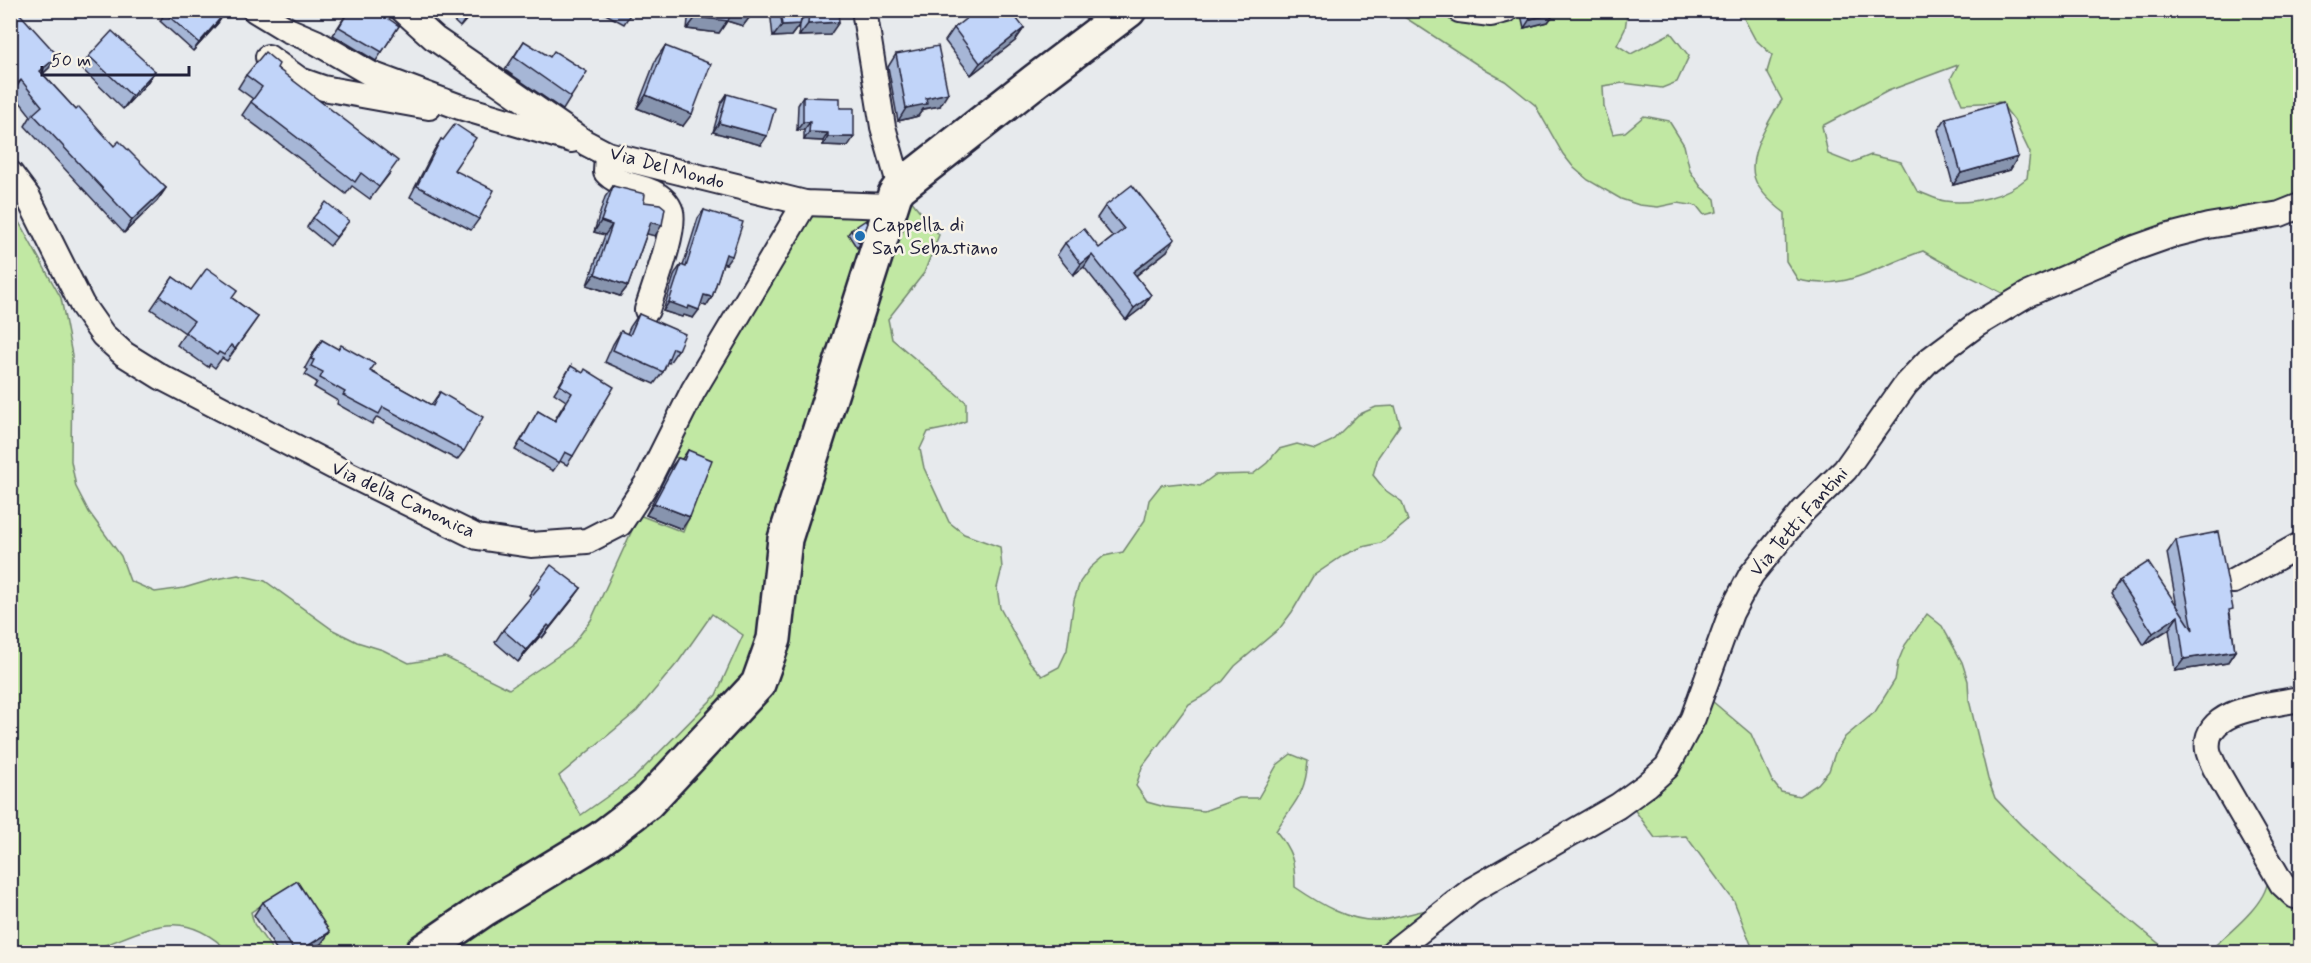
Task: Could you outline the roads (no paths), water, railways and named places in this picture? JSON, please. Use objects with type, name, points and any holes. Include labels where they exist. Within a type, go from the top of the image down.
[{"type":"street","points":[[255,10],[371,74],[460,107],[597,148],[606,172],[611,178],[653,192],[664,200],[671,212],[672,227],[647,310]]},
{"type":"street","name":"Via Del Mondo","points":[[403,10],[434,38],[597,148],[805,203],[886,200]]},
{"type":"street","points":[[422,952],[483,910],[600,839],[647,803],[758,684],[774,639],[785,539],[886,200],[883,127],[864,10]]},
{"type":"street","points":[[886,200],[1035,81],[1129,10]]},
{"type":"street","points":[[1459,10],[1491,14],[1506,10]]},
{"type":"street","points":[[268,57],[300,80],[323,88],[442,109],[460,107]]},
{"type":"street","name":"Via della Canonica","points":[[10,173],[28,196],[82,305],[103,335],[124,354],[161,377],[336,468],[477,537],[531,545],[587,541],[620,524],[647,483],[693,391],[805,203]]},
{"type":"street","name":"Via Tetti Fantini","points":[[1393,952],[1472,890],[1618,806],[1647,785],[1667,766],[1693,718],[1731,613],[1751,575],[1803,511],[1845,470],[1906,384],[1929,360],[1976,325],[2028,294],[2135,248],[2198,229],[2280,214],[2301,206]]},
{"type":"street","points":[[2234,581],[2301,545]]},
{"type":"street","points":[[2299,900],[2282,884],[2215,768],[2208,749],[2210,736],[2217,722],[2231,714],[2301,699]]},
{"type":"place","name":"Cappella di San Sebastiano","points":[[860,236]]}]
